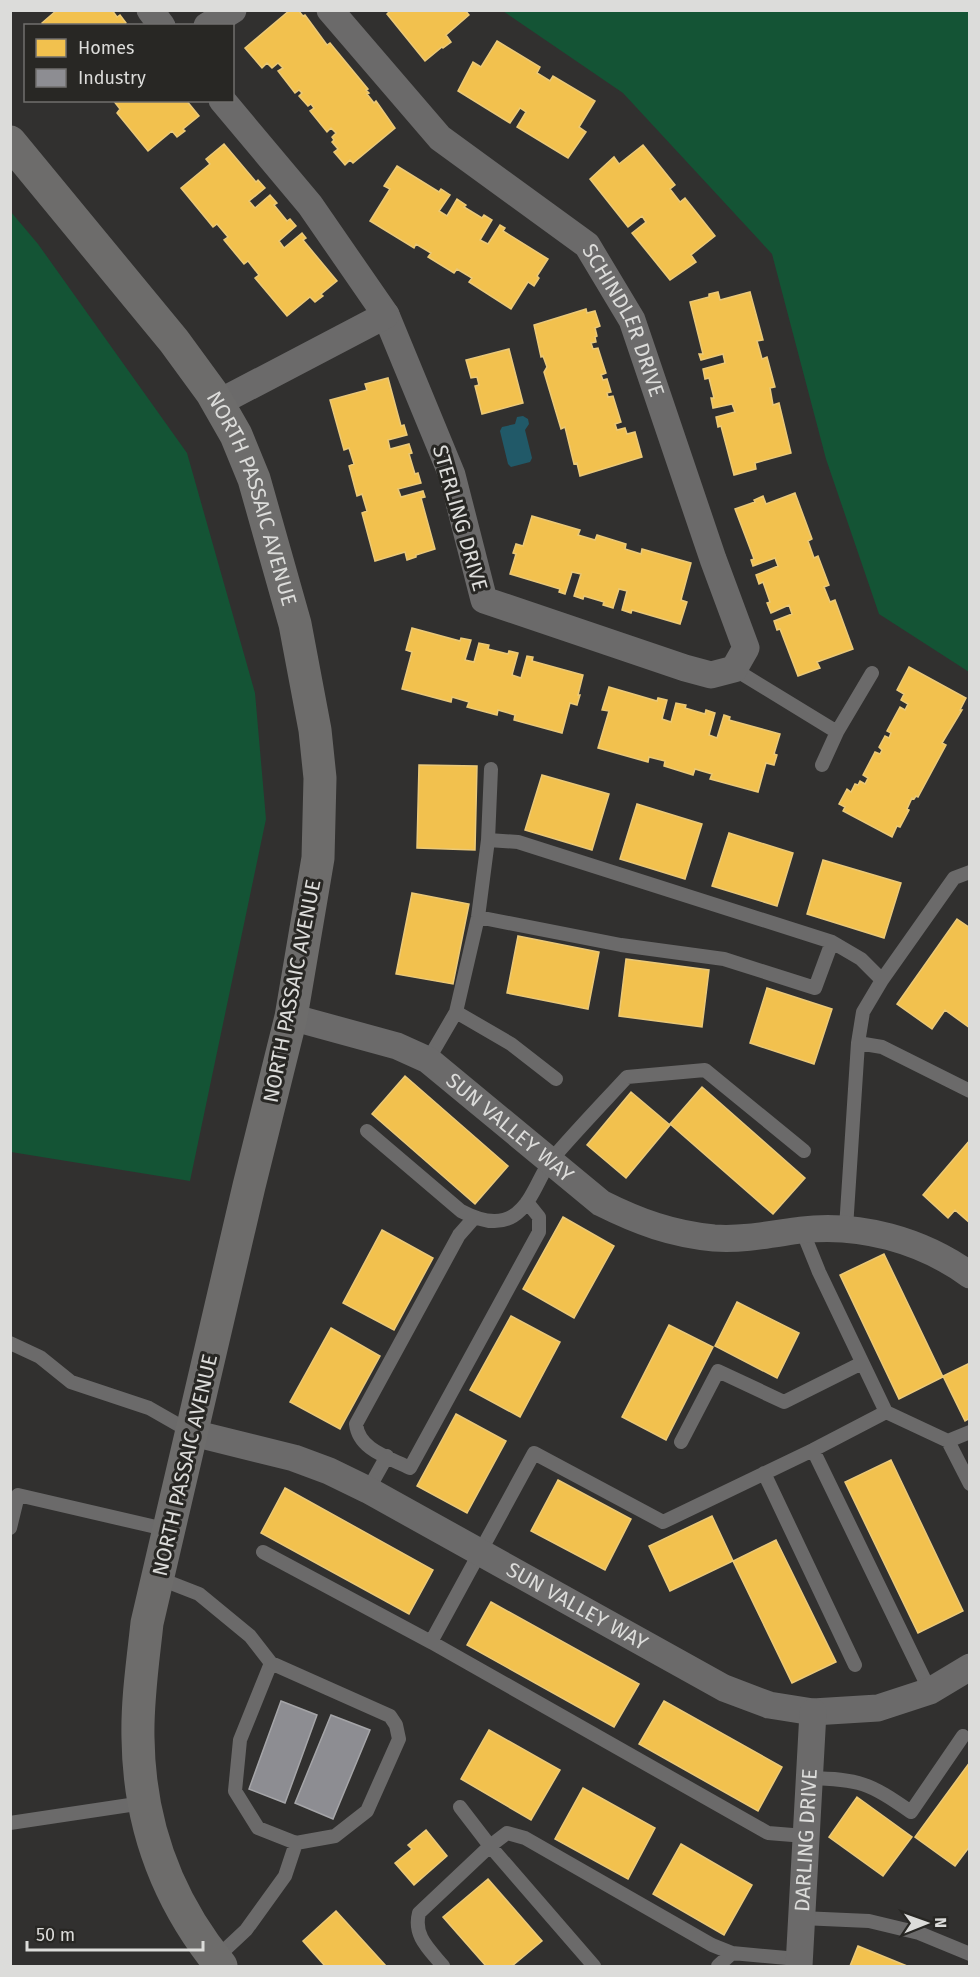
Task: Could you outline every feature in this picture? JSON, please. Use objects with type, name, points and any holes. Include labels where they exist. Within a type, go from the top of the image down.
[{"type":"main road","name":"NORTH PASSAIC AVENUE","points":[[10,142],[174,340],[218,403],[236,435],[254,479],[295,624],[315,730],[320,778],[318,858],[291,1017],[147,1623],[140,1685],[138,1737],[142,1803],[152,1842],[186,1916],[218,1963]]},
{"type":"street","points":[[150,10],[160,24]]},
{"type":"street","points":[[210,24],[232,10]]},
{"type":"street","name":"SCHINDLER DRIVE","points":[[330,10],[440,138],[587,245],[632,320],[713,559],[746,648],[723,672]]},
{"type":"street","name":"STERLING DRIVE","points":[[224,102],[310,205],[386,315],[452,475],[484,600],[650,657],[723,672]]},
{"type":"street","points":[[218,403],[386,315]]},
{"type":"street","name":"SUN VALLEY WAY","points":[[291,1017],[397,1046],[428,1060],[601,1203],[634,1220],[672,1232],[716,1238],[747,1238],[802,1230],[846,1228],[912,1242],[969,1275]]},
{"type":"street","name":"SUN VALLEY WAY","points":[[193,1433],[294,1458],[329,1471],[368,1490],[724,1688],[769,1705],[813,1712],[878,1708],[930,1691],[969,1667]]},
{"type":"street","name":"DARLING DRIVE","points":[[798,1963],[813,1712]]},
{"type":"lane","points":[[723,672],[837,732]]},
{"type":"lane","points":[[822,765],[837,732],[872,673]]},
{"type":"lane","points":[[428,1060],[456,1012],[478,917],[488,840],[491,769]]},
{"type":"lane","points":[[488,840],[518,842],[832,942],[861,959],[882,980]]},
{"type":"lane","points":[[846,1228],[858,1042],[863,1012],[882,980],[954,878],[969,872]]},
{"type":"lane","points":[[478,917],[621,945],[724,959],[815,988],[832,942]]},
{"type":"lane","points":[[456,1012],[511,1044],[556,1079]]},
{"type":"lane","points":[[858,1042],[882,1047],[969,1091]]},
{"type":"lane","points":[[367,1131],[461,1211],[474,1218],[497,1222],[513,1216],[527,1202],[550,1161],[627,1077],[705,1070],[804,1151]]},
{"type":"lane","points":[[474,1218],[459,1235],[356,1424],[357,1435],[364,1444],[410,1468],[539,1232],[539,1217],[527,1202]]},
{"type":"lane","points":[[802,1230],[819,1272],[886,1412],[948,1441],[969,1484]]},
{"type":"lane","points":[[10,1343],[40,1356],[71,1382],[149,1408],[193,1433]]},
{"type":"lane","points":[[681,1442],[718,1371],[784,1402],[862,1363]]},
{"type":"lane","points":[[431,1642],[534,1454],[663,1522],[886,1412]]},
{"type":"lane","points":[[948,1441],[969,1432]]},
{"type":"lane","points":[[813,1450],[930,1691]]},
{"type":"lane","points":[[368,1490],[387,1456]]},
{"type":"lane","points":[[764,1473],[855,1665]]},
{"type":"lane","points":[[10,1528],[14,1494],[170,1530]]},
{"type":"lane","points":[[263,1552],[431,1642],[768,1833],[806,1836]]},
{"type":"lane","points":[[158,1578],[199,1594],[249,1636],[271,1663],[390,1716],[396,1725],[399,1738],[367,1811],[335,1836],[296,1843],[258,1828],[235,1791],[240,1740],[271,1663]]},
{"type":"lane","points":[[809,1778],[841,1779],[861,1783],[877,1789],[911,1812],[963,1736]]},
{"type":"lane","points":[[10,1823],[142,1803]]},
{"type":"lane","points":[[460,1807],[490,1846],[594,1966]]},
{"type":"lane","points":[[443,1966],[421,1938],[416,1923],[419,1913],[490,1846],[507,1833],[525,1838],[712,1945],[732,1953],[798,1963]]},
{"type":"lane","points":[[218,1963],[246,1930],[285,1876],[296,1843]]},
{"type":"lane","points":[[801,1918],[869,1921],[919,1934],[969,1954]]},
{"type":"lane","points":[[718,1966],[732,1953]]},
{"type":"green space","points":[[503,11],[969,11],[969,672],[879,614],[826,459],[772,254],[623,93]]},
{"type":"green space","points":[[11,212],[38,244],[187,453],[255,693],[266,819],[190,1181],[11,1152]]},
{"type":"water","points":[[523,416],[528,419],[529,424],[525,430],[532,458],[530,462],[511,467],[508,464],[500,431],[502,427],[515,424],[517,417]]},
{"type":"building: Homes","points":[[57,10],[112,10],[126,23],[43,24]]},
{"type":"building: Homes","points":[[290,10],[298,10],[303,16],[305,15],[327,45],[330,43],[368,89],[367,94],[374,103],[376,101],[395,128],[353,163],[350,160],[345,165],[334,152],[338,149],[332,142],[334,140],[332,137],[336,133],[331,128],[327,132],[310,111],[314,108],[311,104],[308,106],[299,96],[302,93],[299,90],[295,93],[278,71],[283,68],[278,63],[272,68],[267,63],[262,68],[245,48]]},
{"type":"building: Homes","points":[[391,10],[465,10],[469,15],[446,35],[451,42],[425,61],[387,14]]},
{"type":"building: Homes","points":[[497,41],[540,67],[537,73],[550,81],[553,76],[595,101],[579,127],[586,132],[568,158],[517,127],[526,112],[520,108],[510,123],[458,91],[473,62],[481,67]]},
{"type":"building: Homes","points":[[115,102],[188,102],[199,116],[177,137],[172,131],[148,151],[117,113],[120,109]]},
{"type":"building: Homes","points":[[224,144],[256,182],[258,180],[265,188],[249,201],[255,208],[270,195],[277,203],[274,205],[287,221],[290,219],[296,226],[279,241],[284,248],[302,233],[306,238],[303,240],[337,281],[315,302],[310,297],[287,316],[255,278],[259,275],[248,261],[244,264],[224,240],[228,237],[217,224],[213,227],[181,188],[210,164],[206,159]]},
{"type":"building: Homes","points":[[643,145],[675,185],[670,189],[680,202],[685,198],[715,236],[691,255],[696,262],[670,280],[632,233],[646,222],[642,216],[628,227],[590,179],[614,157],[619,164]]},
{"type":"building: Homes","points":[[397,166],[439,192],[441,189],[450,195],[439,211],[447,216],[457,199],[466,205],[464,207],[482,218],[484,215],[492,220],[480,240],[488,244],[500,225],[505,228],[503,231],[548,259],[537,276],[539,278],[534,286],[528,282],[511,309],[469,282],[472,278],[457,269],[454,273],[428,257],[431,253],[416,244],[414,248],[370,221],[390,189],[384,186]]},
{"type":"building: Homes","points":[[718,292],[720,300],[750,292],[763,340],[757,341],[762,359],[767,357],[775,387],[770,388],[773,405],[779,403],[791,453],[755,463],[756,469],[734,475],[721,426],[718,427],[716,417],[735,412],[732,404],[713,408],[711,398],[714,398],[709,378],[705,379],[703,369],[725,363],[723,354],[701,360],[699,354],[703,354],[690,302]]},
{"type":"building: Homes","points":[[586,309],[587,313],[595,311],[600,326],[595,328],[596,342],[591,343],[593,349],[598,348],[606,373],[601,375],[603,380],[607,379],[611,392],[607,393],[608,397],[613,396],[621,422],[615,424],[617,430],[625,428],[627,434],[635,432],[642,457],[580,476],[577,463],[574,464],[565,427],[561,429],[544,372],[547,367],[543,356],[541,357],[534,325]]},
{"type":"building: Homes","points":[[509,349],[523,403],[482,414],[475,386],[479,385],[477,377],[471,378],[466,360]]},
{"type":"building: Homes","points":[[388,378],[401,426],[404,425],[407,435],[388,440],[390,449],[409,444],[412,453],[409,454],[415,474],[418,473],[421,483],[398,489],[401,497],[423,491],[425,497],[421,498],[435,549],[407,560],[405,552],[375,561],[362,513],[367,511],[362,494],[357,496],[349,466],[354,464],[349,448],[344,450],[330,400],[367,390],[365,384]]},
{"type":"building: Homes","points":[[795,493],[812,539],[808,541],[814,558],[818,556],[829,585],[824,587],[830,602],[835,600],[853,649],[817,662],[820,668],[798,676],[780,629],[777,630],[774,621],[792,614],[789,605],[771,613],[763,582],[759,584],[756,575],[778,566],[775,558],[753,566],[751,560],[754,559],[735,509],[755,502],[754,500],[763,496],[766,504]]},
{"type":"building: Homes","points":[[532,516],[580,530],[578,535],[595,540],[597,535],[626,544],[625,549],[641,554],[642,549],[691,563],[681,600],[687,602],[680,624],[632,610],[631,613],[622,610],[627,591],[619,589],[613,608],[603,605],[604,602],[584,596],[583,599],[574,596],[581,574],[572,572],[565,594],[559,592],[560,589],[510,574],[516,554],[513,553],[516,544],[523,546]]},
{"type":"building: Homes","points":[[412,628],[460,641],[461,638],[471,640],[465,660],[474,662],[479,643],[489,645],[488,649],[508,654],[509,651],[518,653],[512,675],[521,678],[527,656],[533,657],[532,661],[583,675],[577,705],[570,703],[562,733],[514,720],[515,715],[498,710],[497,715],[467,707],[469,702],[452,697],[451,702],[402,689],[412,652],[406,650]]},
{"type":"building: Homes","points":[[909,667],[966,698],[960,710],[962,710],[942,743],[946,745],[918,797],[912,798],[907,809],[909,810],[892,837],[843,811],[845,807],[839,804],[847,789],[851,792],[855,784],[858,785],[860,781],[865,784],[868,778],[863,775],[875,752],[880,754],[882,750],[879,747],[885,736],[889,738],[891,733],[887,731],[900,707],[905,710],[908,704],[901,700],[904,694],[897,690]]},
{"type":"building: Homes","points":[[609,687],[657,701],[658,698],[667,700],[662,719],[671,722],[676,703],[705,714],[706,710],[715,713],[709,735],[717,738],[724,715],[730,717],[729,720],[780,734],[774,754],[777,755],[774,765],[766,763],[758,792],[710,779],[712,774],[695,769],[693,775],[664,766],[665,761],[649,757],[648,762],[598,748],[609,711],[602,710]]},
{"type":"building: Homes","points":[[419,765],[477,766],[475,850],[417,848]]},
{"type":"building: Homes","points":[[542,775],[609,794],[592,850],[525,830]]},
{"type":"building: Homes","points":[[637,804],[702,824],[685,879],[620,859]]},
{"type":"building: Homes","points":[[729,833],[793,853],[777,906],[712,886]]},
{"type":"building: Homes","points":[[823,860],[901,883],[884,938],[807,914]]},
{"type":"building: Homes","points":[[412,893],[469,904],[453,984],[396,974]]},
{"type":"building: Homes","points":[[957,919],[970,928],[970,1028],[945,1010],[932,1029],[897,1004]]},
{"type":"building: Homes","points":[[518,936],[599,952],[588,1009],[507,993]]},
{"type":"building: Homes","points":[[626,959],[709,970],[702,1027],[619,1016]]},
{"type":"building: Homes","points":[[767,988],[832,1009],[814,1064],[750,1043]]},
{"type":"building: Homes","points":[[405,1076],[508,1166],[475,1204],[372,1114]]},
{"type":"building: Homes","points":[[702,1087],[805,1178],[773,1214],[670,1124]]},
{"type":"building: Homes","points":[[631,1092],[670,1125],[626,1178],[587,1145]]},
{"type":"building: Homes","points":[[970,1140],[970,1223],[955,1210],[948,1218],[923,1195]]},
{"type":"building: Homes","points":[[563,1217],[614,1246],[574,1318],[523,1289]]},
{"type":"building: Homes","points":[[382,1230],[433,1258],[394,1330],[343,1303]]},
{"type":"building: Homes","points":[[884,1254],[943,1377],[899,1399],[840,1275]]},
{"type":"building: Homes","points":[[737,1302],[799,1333],[777,1378],[715,1346]]},
{"type":"building: Homes","points":[[511,1316],[560,1342],[520,1417],[470,1390]]},
{"type":"building: Homes","points":[[669,1325],[713,1347],[666,1440],[622,1417]]},
{"type":"building: Homes","points":[[331,1328],[380,1356],[340,1429],[290,1402]]},
{"type":"building: Homes","points":[[970,1363],[970,1418],[965,1421],[943,1376]]},
{"type":"building: Homes","points":[[456,1414],[506,1441],[467,1513],[417,1486]]},
{"type":"building: Homes","points":[[891,1460],[963,1611],[918,1633],[845,1482]]},
{"type":"building: Homes","points":[[558,1480],[631,1519],[605,1570],[531,1531]]},
{"type":"building: Homes","points":[[285,1488],[433,1570],[409,1614],[261,1533]]},
{"type":"building: Homes","points":[[712,1516],[733,1561],[670,1591],[649,1546]]},
{"type":"building: Homes","points":[[776,1540],[836,1662],[792,1683],[733,1561]]},
{"type":"building: Homes","points":[[491,1602],[639,1684],[614,1727],[467,1645]]},
{"type":"building: Homes","points":[[664,1701],[782,1767],[758,1811],[639,1744]]},
{"type":"building: Homes","points":[[489,1730],[560,1770],[531,1820],[461,1779]]},
{"type":"building: Homes","points":[[970,1762],[970,1846],[955,1866],[915,1837]]},
{"type":"building: Homes","points":[[583,1788],[655,1828],[628,1879],[555,1839]]},
{"type":"building: Homes","points":[[857,1797],[912,1837],[883,1876],[829,1837]]},
{"type":"building: Homes","points":[[426,1830],[447,1856],[414,1885],[395,1863],[412,1849],[408,1845]]},
{"type":"building: Homes","points":[[681,1844],[752,1885],[724,1935],[653,1894]]},
{"type":"building: Homes","points":[[488,1879],[542,1941],[512,1966],[486,1966],[443,1917]]},
{"type":"building: Homes","points":[[336,1911],[386,1966],[325,1966],[303,1941]]},
{"type":"building: Homes","points":[[858,1946],[907,1966],[850,1966]]},
{"type":"building: Industry","points":[[281,1701],[317,1715],[285,1803],[249,1789]]},
{"type":"building: Industry","points":[[331,1715],[370,1730],[333,1819],[295,1803]]}]
